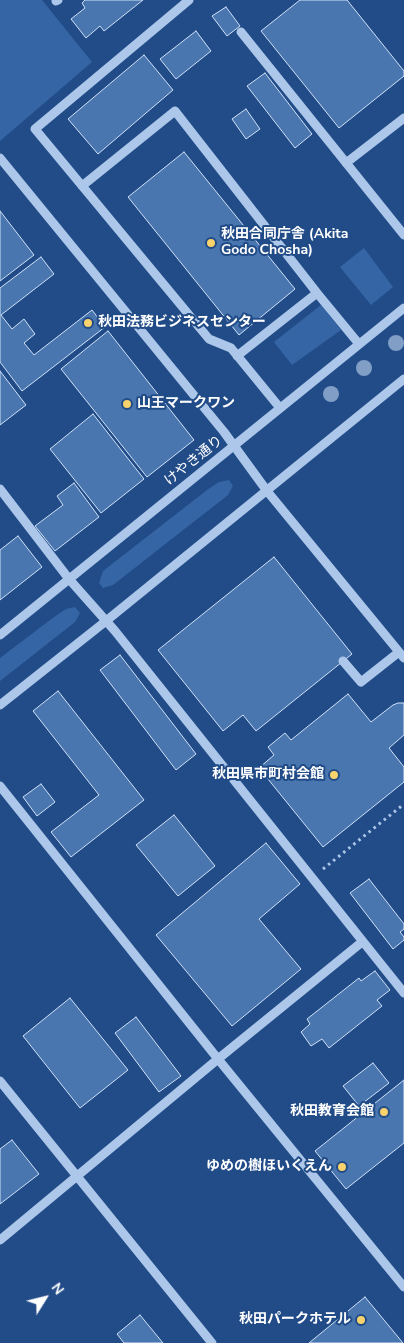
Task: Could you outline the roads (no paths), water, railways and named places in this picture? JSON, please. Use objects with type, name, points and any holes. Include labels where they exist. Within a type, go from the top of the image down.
[{"type":"street","points":[[189,0],[35,129],[209,339],[231,348],[280,408]]},
{"type":"street","points":[[241,32],[404,235]]},
{"type":"street","points":[[82,186],[175,111],[359,344]]},
{"type":"street","points":[[346,163],[404,118]]},
{"type":"street","points":[[0,158],[235,446],[267,491],[402,655],[361,682],[344,660]]},
{"type":"street","points":[[238,356],[317,293]]},
{"type":"street","name":"けやき通り","points":[[0,635],[404,308]]},
{"type":"street","points":[[0,705],[404,380]]},
{"type":"street","points":[[0,489],[69,579],[106,621],[404,993]]},
{"type":"street","points":[[0,786],[404,1287]]},
{"type":"street","points":[[0,1240],[218,1058],[362,942]]},
{"type":"street","points":[[0,1081],[212,1343]]},
{"type":"place","name":"秋田合同庁舎 (Akita Godo Chosha)","points":[[211,243]]},
{"type":"place","name":"秋田法務ビジネスセンター","points":[[88,323]]},
{"type":"place","name":"山王マークワン","points":[[127,404]]},
{"type":"place","name":"秋田県市町村会館","points":[[334,775]]},
{"type":"place","name":"秋田教育会館","points":[[384,1112]]},
{"type":"place","name":"ゆめの樹ほいくえん","points":[[342,1167]]},
{"type":"place","name":"秋田パークホテル","points":[[361,1320]]}]
